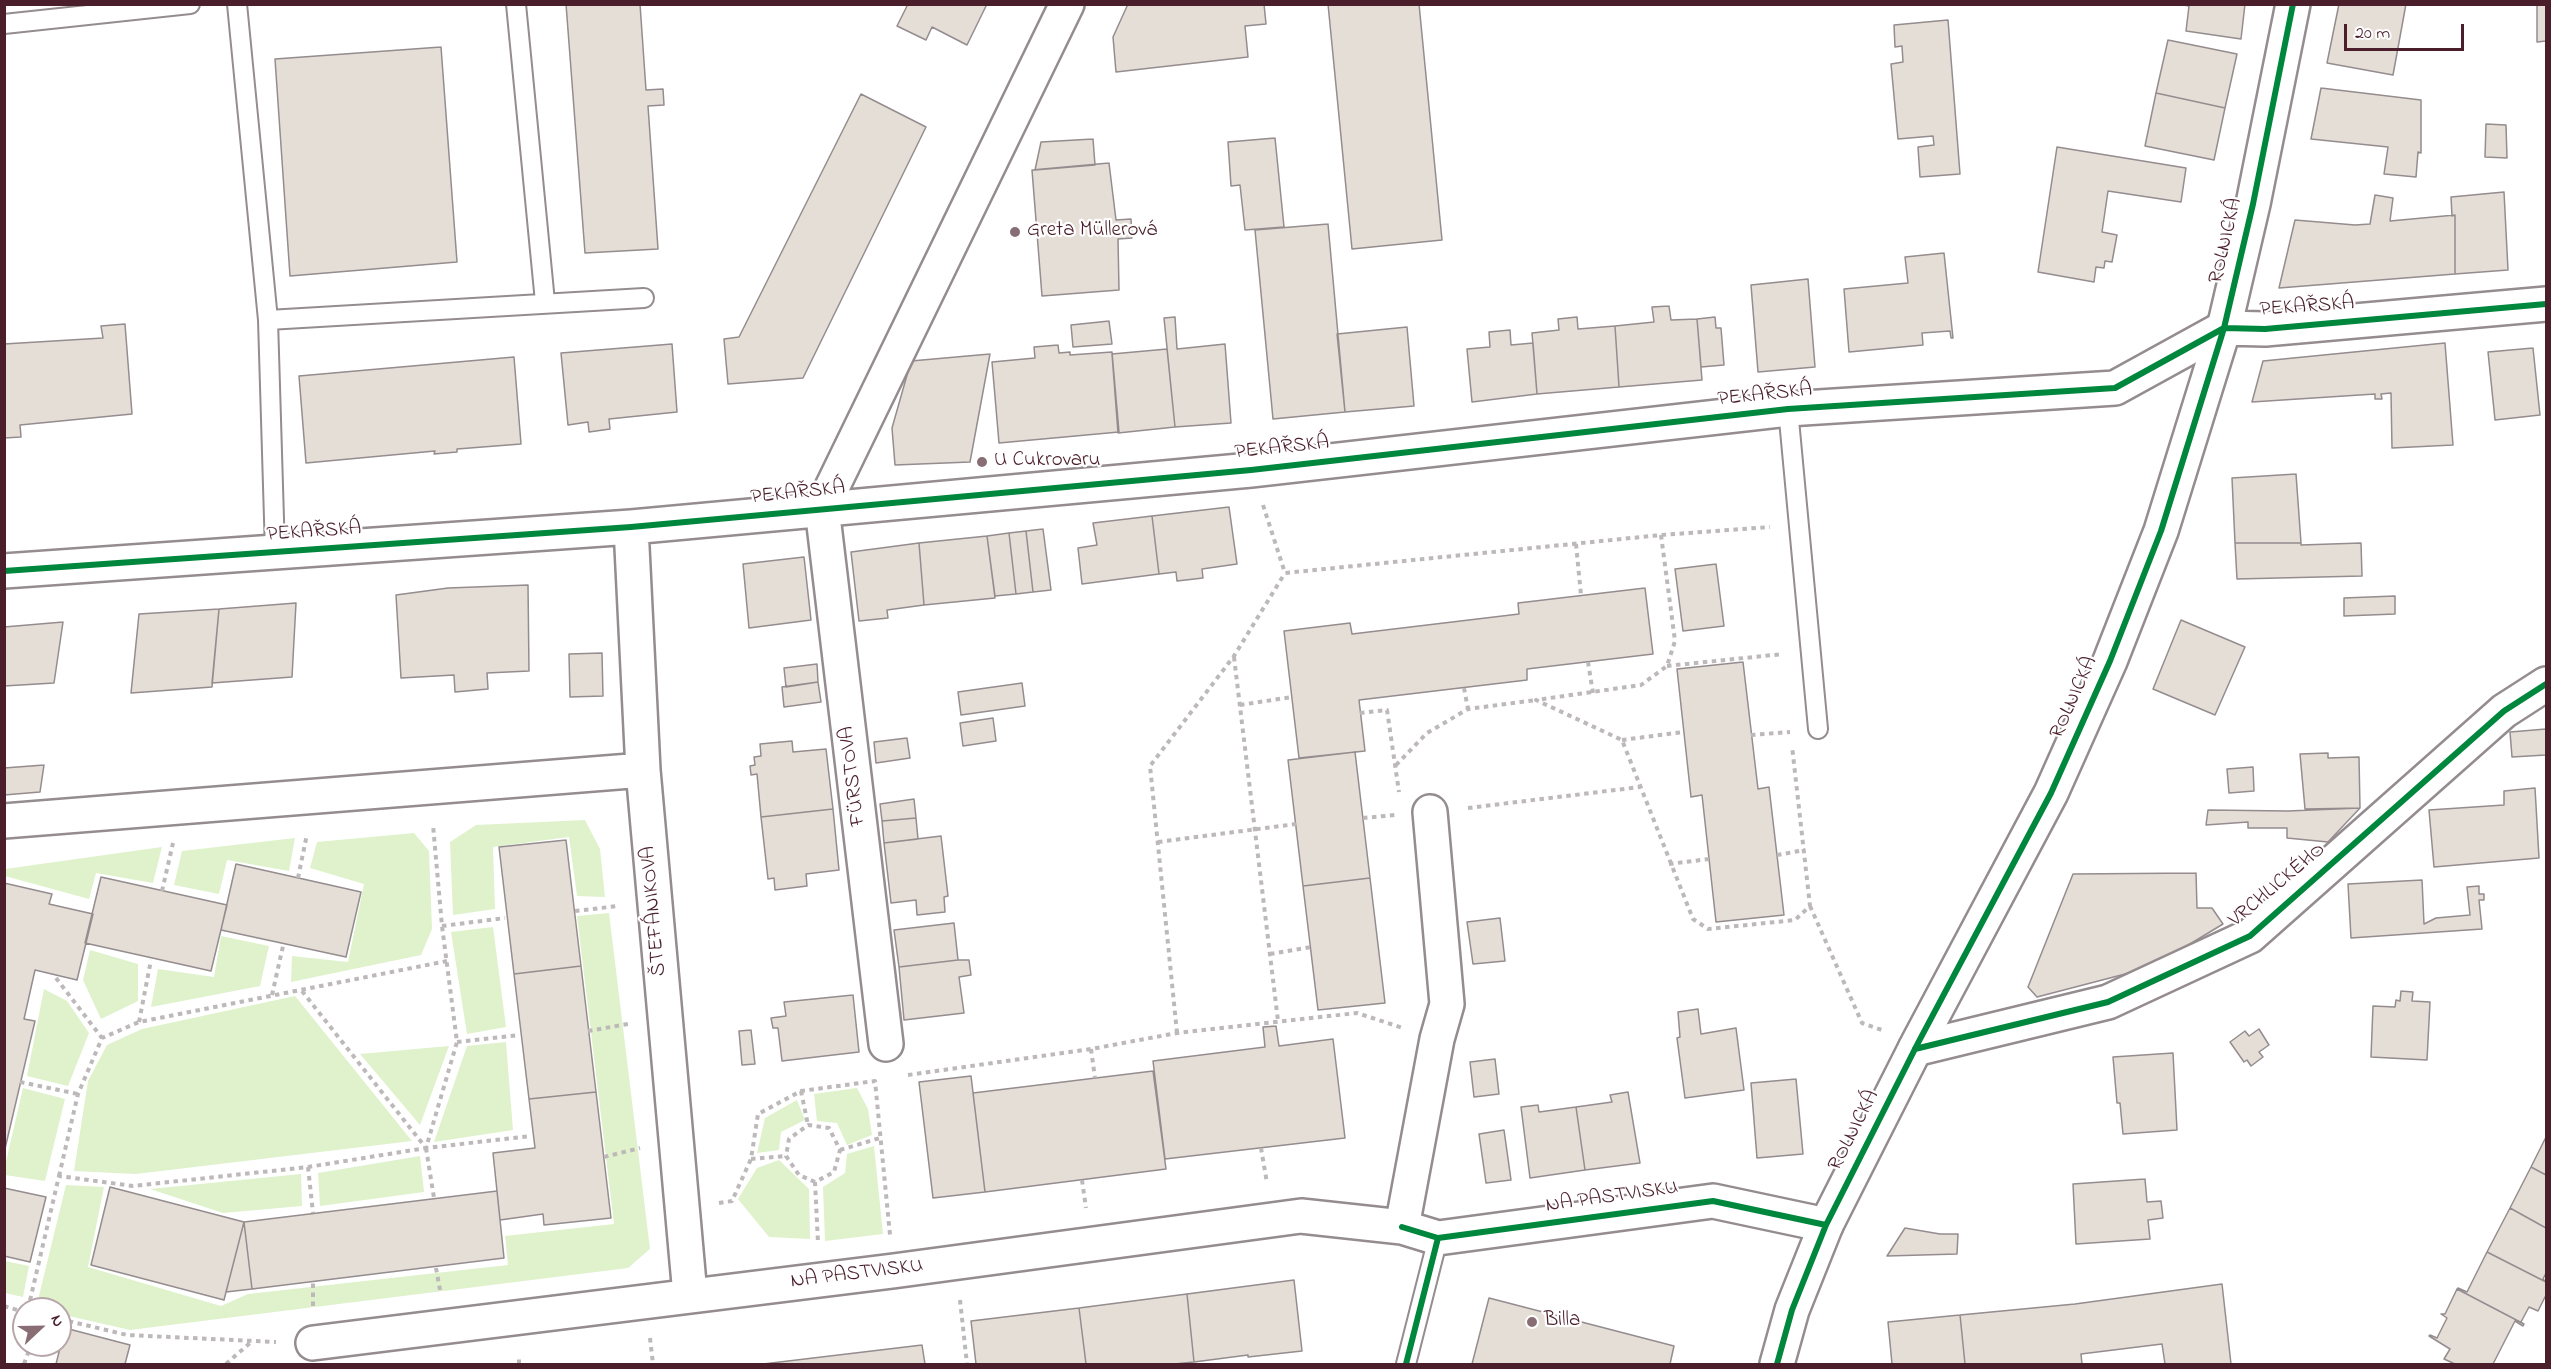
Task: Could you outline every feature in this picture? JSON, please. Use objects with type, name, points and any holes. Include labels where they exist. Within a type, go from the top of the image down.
[{"type":"street","points":[[822,508],[1067,4]]},
{"type":"street","name":"ROLNICKÁ","points":[[1777,1365],[1792,1310],[1826,1225],[1917,1046],[2051,793],[2110,661],[2161,531],[2224,327],[2253,204],[2293,4]]},
{"type":"street","name":"PEKAŘSKÁ","points":[[4,572],[631,527],[1251,470],[1788,409],[2115,388],[2224,327],[2265,329],[2547,304]]},
{"type":"street","name":"FÜRSTOVA","points":[[822,508],[886,1044]]},
{"type":"street","name":"ŠTEFÁNIKOVA","points":[[631,527],[643,770],[690,1295]]},
{"type":"street","name":"VRCHLICKÉHO","points":[[1917,1046],[2108,1002],[2250,936],[2504,711],[2547,684]]},
{"type":"street","points":[[4,821],[643,770]]},
{"type":"street","points":[[1402,1227],[1437,1040],[1447,1004],[1416,813]]},
{"type":"street","name":"NA PASTVISKU","points":[[313,1343],[956,1263],[1301,1216],[1402,1227],[1438,1238],[1713,1201],[1826,1225]]},
{"type":"lane","points":[[4,24],[190,4]]},
{"type":"lane","points":[[237,4],[268,320],[274,552]]},
{"type":"lane","points":[[516,4],[546,303]]},
{"type":"lane","points":[[268,320],[644,298]]},
{"type":"lane","points":[[1788,409],[1818,729]]},
{"type":"lane","points":[[1406,1365],[1438,1238]]},
{"type":"path","points":[[1251,470],[1285,573]]},
{"type":"path","points":[[1285,573],[1661,536],[1798,525]]},
{"type":"path","points":[[1661,536],[1676,641],[1667,666]]},
{"type":"path","points":[[1576,544],[1581,595]]},
{"type":"path","points":[[1178,1033],[1150,766],[1233,657],[1285,573]]},
{"type":"path","points":[[1396,765],[1427,733],[1468,709],[1593,693],[1641,684],[1667,666],[1811,651]]},
{"type":"path","points":[[1233,657],[1278,1021]]},
{"type":"path","points":[[1588,662],[1593,693]]},
{"type":"path","points":[[1464,688],[1468,709]]},
{"type":"path","points":[[1240,705],[1292,697]]},
{"type":"path","points":[[1536,700],[1622,740],[1683,732]]},
{"type":"path","points":[[1360,713],[1387,710],[1396,765],[1416,813]]},
{"type":"path","points":[[1751,735],[1818,729]]},
{"type":"path","points":[[1790,732],[1810,906],[1862,1023],[1917,1046]]},
{"type":"path","points":[[1622,740],[1669,864],[1693,919],[1708,929],[1795,920],[1810,906]]},
{"type":"path","points":[[1363,818],[1640,787]]},
{"type":"path","points":[[430,788],[442,926],[457,1042],[426,1148],[434,1198]]},
{"type":"path","points":[[298,878],[307,833],[304,797]]},
{"type":"path","points":[[162,891],[182,808]]},
{"type":"path","points":[[1158,842],[1296,824]]},
{"type":"path","points":[[1777,855],[1805,850]]},
{"type":"path","points":[[1669,864],[1709,859]]},
{"type":"path","points":[[574,911],[654,902]]},
{"type":"path","points":[[442,926],[505,918]]},
{"type":"path","points":[[272,995],[283,946]]},
{"type":"path","points":[[1270,954],[1311,947]]},
{"type":"path","points":[[139,1022],[151,960]]},
{"type":"path","points":[[31,1297],[78,1094],[102,1038],[139,1022],[447,961]]},
{"type":"path","points":[[56,978],[102,1038]]},
{"type":"path","points":[[302,991],[426,1148]]},
{"type":"path","points":[[902,1076],[1091,1049],[1178,1033],[1357,1013],[1437,1040]]},
{"type":"path","points":[[457,1042],[519,1035]]},
{"type":"path","points":[[1091,1049],[1095,1078]]},
{"type":"path","points":[[683,1209],[732,1201],[751,1159],[758,1114],[801,1091],[883,1080]]},
{"type":"path","points":[[874,1081],[893,1271]]},
{"type":"path","points":[[20,1082],[78,1094]]},
{"type":"path","points":[[801,1091],[808,1125]]},
{"type":"path","points":[[808,1125],[829,1128],[840,1150],[834,1172],[815,1182],[799,1175],[786,1156],[789,1139],[808,1125]]},
{"type":"path","points":[[59,1176],[133,1186],[308,1167],[426,1148],[531,1136]]},
{"type":"path","points":[[840,1150],[880,1138]]},
{"type":"path","points":[[751,1159],[786,1156]]},
{"type":"path","points":[[308,1167],[313,1213]]},
{"type":"path","points":[[815,1182],[819,1279]]},
{"type":"path","points":[[956,1263],[966,1365]]},
{"type":"path","points":[[72,1321],[127,1335],[313,1343]]},
{"type":"path","points":[[226,1365],[252,1342]]},
{"type":"green space","points":[[585,820],[600,849],[605,897],[577,896],[569,837],[493,847],[495,909],[453,915],[450,842],[476,825]]},
{"type":"green space","points":[[414,833],[429,851],[432,929],[421,955],[291,982],[292,956],[348,962],[364,884],[310,868],[317,842]]},
{"type":"green space","points":[[295,838],[289,871],[227,860],[219,894],[174,885],[182,851]]},
{"type":"green space","points":[[162,847],[153,883],[96,873],[89,899],[5,876],[5,869]]},
{"type":"green space","points":[[609,913],[650,1249],[628,1268],[130,1330],[72,1317],[72,1297],[39,1297],[66,1185],[104,1187],[88,1267],[221,1306],[248,1294],[508,1265],[505,1236],[614,1224],[577,916]]},
{"type":"green space","points":[[493,927],[506,1027],[467,1034],[451,932]]},
{"type":"green space","points":[[221,936],[269,946],[260,986],[151,1007],[158,969],[214,977]]},
{"type":"green space","points":[[90,950],[138,964],[138,1001],[101,1019],[83,980]]},
{"type":"green space","points":[[44,989],[67,1001],[89,1033],[68,1086],[27,1076]]},
{"type":"green space","points":[[295,996],[412,1141],[136,1174],[74,1171],[88,1081],[107,1045],[142,1029]]},
{"type":"green space","points":[[506,1042],[513,1130],[434,1142],[467,1046]]},
{"type":"green space","points":[[449,1046],[420,1125],[360,1054]]},
{"type":"green space","points":[[23,1088],[65,1099],[45,1181],[5,1175],[5,1166]]},
{"type":"green space","points":[[857,1088],[868,1109],[872,1135],[847,1145],[837,1123],[817,1121],[814,1094]]},
{"type":"green space","points":[[797,1100],[805,1120],[781,1132],[779,1150],[757,1153],[765,1118]]},
{"type":"green space","points":[[874,1146],[883,1234],[825,1241],[823,1187],[845,1173],[847,1154]]},
{"type":"green space","points":[[420,1156],[424,1192],[320,1206],[318,1173]]},
{"type":"green space","points":[[779,1160],[809,1189],[810,1239],[769,1237],[738,1199],[757,1168]]},
{"type":"green space","points":[[301,1174],[302,1206],[223,1213],[150,1189]]},
{"type":"green space","points":[[5,1261],[29,1266],[23,1297],[5,1293]]},
{"type":"building","points":[[566,4],[640,4],[646,90],[663,89],[664,105],[648,106],[658,249],[585,253]]},
{"type":"building","points":[[908,4],[987,4],[967,45],[932,27],[926,40],[897,26]]},
{"type":"building","points":[[1128,4],[1264,4],[1266,24],[1245,26],[1248,57],[1116,72],[1113,37]]},
{"type":"building","points":[[1328,4],[1419,4],[1442,240],[1352,249]]},
{"type":"building","points":[[2178,4],[2245,4],[2241,39],[2186,31],[2189,6]]},
{"type":"building","points":[[2339,4],[2406,4],[2393,75],[2327,63]]},
{"type":"building","points":[[2537,4],[2546,4],[2546,41],[2537,42]]},
{"type":"building","points":[[1948,20],[1960,174],[1920,177],[1918,147],[1934,145],[1933,136],[1898,139],[1891,64],[1903,62],[1902,46],[1895,47],[1894,25]]},
{"type":"building","points":[[2168,40],[2237,54],[2225,108],[2156,93]]},
{"type":"building","points":[[441,47],[457,262],[290,276],[275,59]]},
{"type":"building","points":[[2321,88],[2421,100],[2421,153],[2418,152],[2416,177],[2384,174],[2388,147],[2311,139]]},
{"type":"building","points":[[2156,93],[2225,108],[2214,160],[2145,146]]},
{"type":"building","points":[[861,94],[926,127],[803,378],[728,384],[724,339],[739,337]]},
{"type":"building","points":[[2486,124],[2506,125],[2507,158],[2485,157]]},
{"type":"building","points":[[1275,138],[1284,227],[1245,230],[1240,185],[1231,186],[1228,142]]},
{"type":"building","points":[[1093,139],[1095,165],[1035,170],[1041,142]]},
{"type":"building","points":[[2057,147],[2186,168],[2181,202],[2108,191],[2102,232],[2117,235],[2112,262],[2105,261],[2104,268],[2096,267],[2094,282],[2038,272]]},
{"type":"building","points":[[1109,163],[1116,220],[1131,219],[1132,238],[1118,239],[1119,290],[1042,296],[1032,170]]},
{"type":"building","points":[[2504,192],[2508,270],[2455,274],[2455,215],[2452,216],[2451,197]]},
{"type":"building","points":[[2375,195],[2393,198],[2390,221],[2455,215],[2455,274],[2279,288],[2295,220],[2370,224]]},
{"type":"building","points":[[1328,224],[1345,412],[1273,419],[1255,230]]},
{"type":"building","points":[[1944,253],[1953,338],[1951,338],[1950,331],[1922,333],[1923,345],[1849,352],[1844,289],[1908,283],[1905,257]]},
{"type":"building","points":[[1808,279],[1815,367],[1758,372],[1751,285]]},
{"type":"building","points":[[1669,306],[1671,320],[1697,319],[1702,380],[1619,387],[1615,326],[1654,322],[1652,307]]},
{"type":"building","points":[[1175,317],[1177,349],[1225,344],[1231,423],[1175,427],[1164,318]]},
{"type":"building","points":[[1577,317],[1578,329],[1615,326],[1619,387],[1537,394],[1532,333],[1559,330],[1558,319]]},
{"type":"building","points":[[1715,317],[1716,328],[1721,328],[1724,365],[1701,367],[1697,319]]},
{"type":"building","points":[[1109,321],[1112,344],[1073,347],[1071,325]]},
{"type":"building","points":[[125,324],[132,414],[20,425],[21,437],[4,438],[4,344],[103,338],[101,326]]},
{"type":"building","points":[[1407,327],[1414,406],[1345,412],[1337,334]]},
{"type":"building","points":[[1510,330],[1511,345],[1533,343],[1537,394],[1472,402],[1467,349],[1490,347],[1489,332]]},
{"type":"building","points":[[2445,343],[2453,445],[2392,448],[2391,393],[2381,394],[2382,399],[2375,399],[2375,394],[2252,402],[2263,361]]},
{"type":"building","points":[[672,344],[677,412],[609,419],[610,429],[589,432],[588,422],[568,425],[561,353]]},
{"type":"building","points":[[1058,345],[1059,353],[1070,352],[1070,355],[1112,352],[1119,432],[999,443],[992,362],[1035,358],[1034,347]]},
{"type":"building","points":[[2533,348],[2540,415],[2495,420],[2488,352]]},
{"type":"building","points":[[1167,349],[1175,427],[1118,433],[1112,354]]},
{"type":"building","points":[[990,354],[970,462],[895,465],[892,428],[911,361]]},
{"type":"building","points":[[514,357],[521,444],[457,449],[457,452],[434,454],[435,451],[306,463],[299,376]]},
{"type":"building","points":[[2296,474],[2301,543],[2235,543],[2232,478]]},
{"type":"building","points":[[1229,507],[1237,564],[1202,569],[1203,578],[1177,581],[1176,572],[1159,574],[1152,516]]},
{"type":"building","points":[[1152,516],[1159,574],[1082,584],[1078,548],[1097,545],[1093,523]]},
{"type":"building","points":[[1043,529],[1051,590],[1033,592],[1026,531]]},
{"type":"building","points":[[1026,531],[1033,592],[1016,594],[1009,533]]},
{"type":"building","points":[[1009,533],[1016,594],[995,596],[987,536]]},
{"type":"building","points":[[987,536],[995,598],[924,605],[919,543]]},
{"type":"building","points":[[919,543],[924,605],[887,610],[888,618],[859,621],[851,552]]},
{"type":"building","points":[[2235,543],[2301,543],[2301,545],[2361,543],[2362,576],[2237,579]]},
{"type":"building","points":[[804,557],[811,620],[749,628],[743,564]]},
{"type":"building","points":[[1716,564],[1724,626],[1683,631],[1675,569]]},
{"type":"building","points":[[528,585],[529,671],[487,673],[488,689],[455,692],[454,675],[401,678],[396,595],[448,588]]},
{"type":"building","points":[[1645,588],[1653,654],[1527,669],[1527,680],[1359,700],[1365,751],[1299,758],[1284,631],[1350,623],[1352,634],[1519,614],[1518,603]]},
{"type":"building","points":[[2395,596],[2395,614],[2344,616],[2344,598]]},
{"type":"building","points":[[296,603],[292,677],[212,683],[219,609]]},
{"type":"building","points":[[219,609],[212,687],[131,693],[139,614]]},
{"type":"building","points":[[2181,620],[2245,647],[2215,715],[2153,689]]},
{"type":"building","points":[[63,622],[54,683],[4,686],[4,627]]},
{"type":"building","points":[[602,653],[603,696],[570,697],[569,654]]},
{"type":"building","points":[[1743,662],[1758,789],[1769,787],[1784,915],[1716,922],[1702,795],[1691,797],[1677,669]]},
{"type":"building","points":[[817,664],[818,682],[786,687],[784,668]]},
{"type":"building","points":[[818,682],[821,702],[784,707],[782,687]]},
{"type":"building","points":[[1022,683],[1025,706],[961,715],[958,692]]},
{"type":"building","points":[[993,718],[996,741],[963,746],[960,723]]},
{"type":"building","points":[[2546,729],[2546,755],[2512,757],[2510,732]]},
{"type":"building","points":[[907,738],[910,758],[876,763],[874,742]]},
{"type":"building","points":[[792,741],[793,752],[826,749],[833,809],[761,817],[757,774],[751,775],[750,766],[755,765],[754,757],[761,756],[760,744]]},
{"type":"building","points":[[1355,752],[1370,878],[1303,886],[1288,760]]},
{"type":"building","points":[[2328,753],[2328,758],[2359,757],[2360,808],[2305,809],[2300,754]]},
{"type":"building","points":[[44,765],[40,792],[4,795],[4,768]]},
{"type":"building","points":[[2253,767],[2254,791],[2229,793],[2227,769]]},
{"type":"building","points":[[2535,788],[2539,858],[2434,867],[2429,810],[2504,805],[2504,791]]},
{"type":"building","points":[[914,799],[916,818],[882,821],[880,804]]},
{"type":"building","points":[[2360,808],[2328,842],[2287,838],[2287,828],[2248,828],[2248,822],[2206,825],[2208,810],[2288,811]]},
{"type":"building","points":[[833,809],[839,870],[806,874],[807,886],[775,890],[774,878],[768,879],[761,817]]},
{"type":"building","points":[[916,818],[918,839],[884,843],[882,821]]},
{"type":"building","points":[[941,836],[948,896],[944,897],[945,912],[917,915],[916,900],[891,903],[884,843]]},
{"type":"building","points":[[566,840],[581,966],[514,974],[499,847]]},
{"type":"building","points":[[236,864],[361,892],[346,957],[221,930]]},
{"type":"building","points":[[2196,873],[2197,908],[2212,908],[2223,924],[2152,967],[2037,997],[2028,987],[2073,874]]},
{"type":"building","points":[[101,877],[227,905],[211,971],[85,943]]},
{"type":"building","points":[[1370,878],[1385,1003],[1318,1010],[1303,886]]},
{"type":"building","points":[[2422,880],[2424,924],[2436,918],[2470,915],[2467,887],[2479,886],[2479,894],[2484,894],[2484,900],[2479,900],[2482,929],[2351,938],[2348,884]]},
{"type":"building","points":[[4,883],[52,894],[49,904],[93,914],[77,980],[35,970],[24,1019],[35,1021],[4,1153]]},
{"type":"building","points":[[1500,918],[1505,961],[1473,964],[1467,922]]},
{"type":"building","points":[[954,923],[958,960],[899,967],[894,930]]},
{"type":"building","points":[[969,960],[971,975],[959,977],[964,1013],[904,1020],[899,967]]},
{"type":"building","points":[[581,966],[596,1092],[529,1099],[514,974]]},
{"type":"building","points":[[2401,991],[2413,992],[2412,1001],[2430,1002],[2427,1060],[2371,1057],[2373,1006],[2395,1007],[2396,1000],[2400,1001]]},
{"type":"building","points":[[853,995],[859,1052],[782,1061],[778,1028],[773,1028],[771,1018],[786,1016],[784,1002]]},
{"type":"building","points":[[1698,1009],[1701,1034],[1736,1028],[1744,1090],[1685,1098],[1677,1038],[1680,1037],[1678,1012]]},
{"type":"building","points":[[1276,1026],[1279,1046],[1333,1039],[1345,1138],[1165,1159],[1153,1061],[1265,1047],[1263,1027]]},
{"type":"building","points":[[2259,1029],[2269,1045],[2259,1052],[2263,1057],[2251,1066],[2247,1060],[2244,1062],[2230,1042],[2245,1031],[2249,1036]]},
{"type":"building","points":[[751,1030],[755,1064],[742,1065],[739,1031]]},
{"type":"building","points":[[2173,1053],[2177,1130],[2123,1134],[2120,1103],[2117,1103],[2113,1057]]},
{"type":"building","points":[[1495,1059],[1499,1094],[1474,1097],[1470,1062]]},
{"type":"building","points":[[1153,1071],[1166,1169],[985,1192],[973,1093]]},
{"type":"building","points":[[971,1076],[985,1192],[933,1198],[919,1082]]},
{"type":"building","points":[[1796,1079],[1803,1154],[1757,1158],[1751,1083]]},
{"type":"building","points":[[596,1092],[611,1218],[544,1225],[543,1214],[500,1220],[493,1153],[535,1148],[529,1099]]},
{"type":"building","points":[[1628,1092],[1640,1163],[1585,1170],[1576,1107],[1612,1102],[1610,1095]]},
{"type":"building","points":[[1538,1105],[1539,1112],[1576,1107],[1585,1170],[1530,1178],[1521,1107]]},
{"type":"building","points":[[1504,1130],[1511,1180],[1486,1183],[1479,1134]]},
{"type":"building","points":[[2546,1137],[2546,1175],[2531,1167]]},
{"type":"building","points":[[2531,1167],[2546,1175],[2546,1228],[2510,1208]]},
{"type":"building","points":[[2145,1179],[2147,1202],[2161,1201],[2163,1218],[2148,1220],[2150,1239],[2076,1244],[2073,1184]]},
{"type":"building","points":[[110,1187],[244,1222],[224,1300],[91,1265]]},
{"type":"building","points":[[4,1188],[46,1197],[30,1262],[4,1256]]},
{"type":"building","points":[[497,1191],[504,1258],[252,1289],[244,1222]]},
{"type":"building","points":[[2510,1208],[2546,1228],[2546,1273],[2543,1279],[2546,1282],[2487,1252]]},
{"type":"building","points":[[244,1222],[252,1289],[226,1292]]},
{"type":"building","points":[[1905,1228],[1940,1234],[1958,1234],[1957,1254],[1887,1256]]},
{"type":"building","points":[[2487,1252],[2546,1282],[2546,1295],[2538,1311],[2529,1307],[2521,1322],[2524,1324],[2457,1289],[2467,1292]]},
{"type":"building","points":[[1294,1280],[1302,1351],[1194,1362],[1187,1294]]},
{"type":"building","points":[[2222,1284],[2231,1364],[2165,1364],[2162,1344],[2081,1354],[2082,1364],[1965,1364],[1960,1315],[2075,1304]]},
{"type":"building","points":[[2457,1289],[2524,1324],[2523,1326],[2515,1321],[2493,1364],[2455,1364],[2444,1359],[2450,1349],[2429,1336],[2437,1338],[2447,1318],[2441,1314],[2445,1314]]},
{"type":"building","points":[[1187,1294],[1194,1362],[1086,1364],[1079,1308]]},
{"type":"building","name":"Billa","points":[[1489,1298],[1674,1346],[1670,1364],[1472,1364]]},
{"type":"building","points":[[1079,1308],[1086,1364],[976,1364],[971,1321]]},
{"type":"building","points":[[1960,1315],[1965,1364],[1892,1364],[1888,1322]]},
{"type":"building","points":[[72,1330],[130,1345],[125,1364],[56,1364],[58,1357],[72,1357]]},
{"type":"building","points":[[922,1345],[925,1364],[763,1364]]},
{"type":"cycle path","points":[[1777,1364],[1792,1310],[1826,1225],[1918,1043],[2051,793],[2110,661],[2161,531],[2224,328],[2253,204],[2293,4]]},
{"type":"cycle path","points":[[4,571],[631,527],[1251,470],[1788,409],[2115,388],[2224,328],[2265,329],[2546,304]]},
{"type":"cycle path","points":[[1915,1049],[2108,1002],[2250,936],[2504,711],[2546,684]]},
{"type":"cycle path","points":[[1402,1227],[1438,1238],[1713,1201],[1826,1225]]},
{"type":"cycle path","points":[[1406,1364],[1438,1238]]},
{"type":"place","name":"Greta Müllerová","points":[[1015,232]]},
{"type":"place","name":"U Cukrovaru","points":[[982,462]]},
{"type":"place","name":"Billa","points":[[1532,1322]]}]
